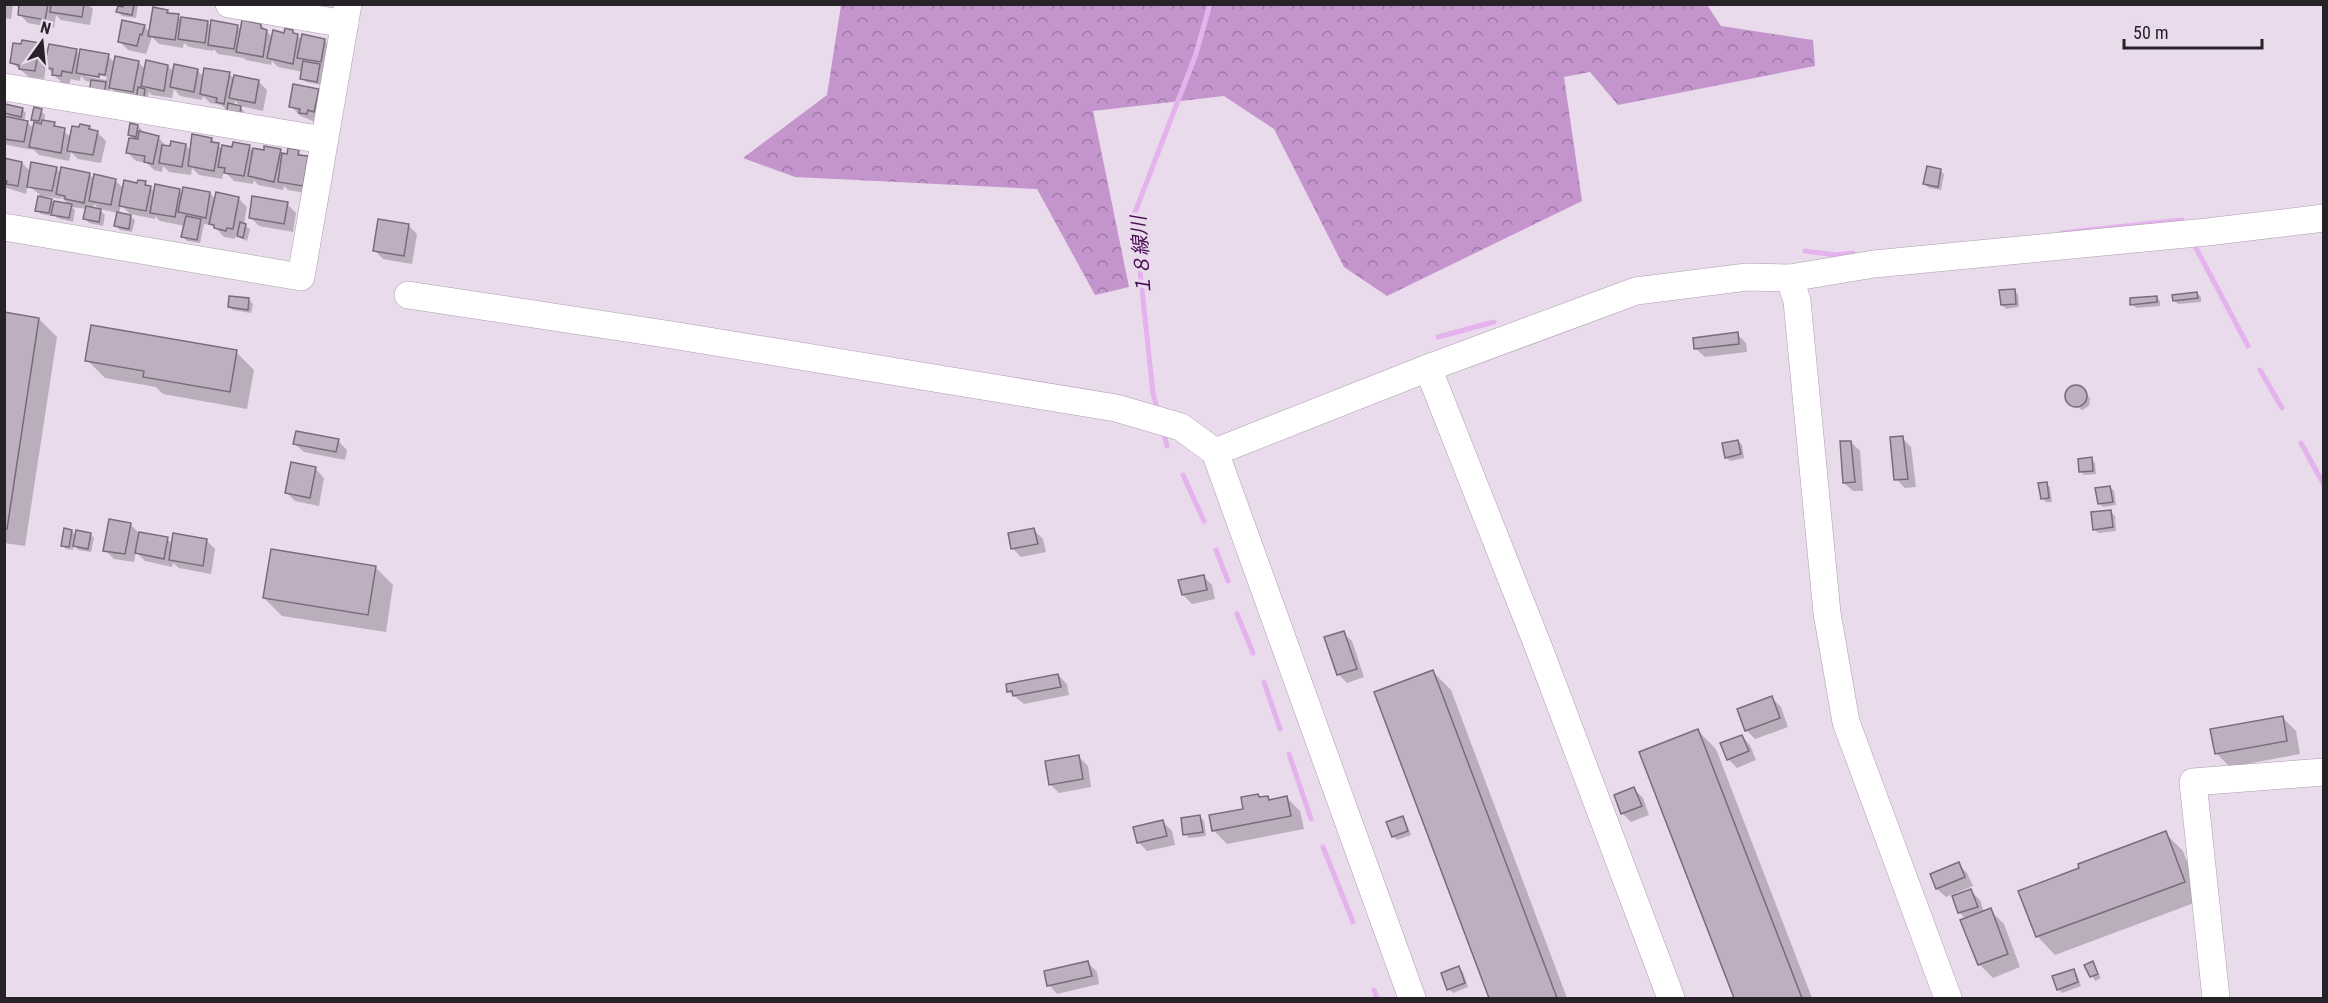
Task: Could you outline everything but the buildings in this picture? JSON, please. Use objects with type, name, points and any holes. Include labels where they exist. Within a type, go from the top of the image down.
[{"type":"street","points":[[4,227],[301,277],[347,14],[229,4]]},
{"type":"street","points":[[4,87],[324,140]]},
{"type":"street","points":[[1215,452],[1428,368],[1636,291],[1747,277],[1790,278],[1874,264],[2195,233],[2324,218]]},
{"type":"street","points":[[1790,278],[1797,301],[1827,613],[1846,722],[1948,999]]},
{"type":"street","points":[[408,295],[672,335],[1116,408],[1181,427],[1215,452],[1412,999]]},
{"type":"street","points":[[1428,368],[1540,651],[1671,999]]},
{"type":"street","points":[[2216,999],[2193,782],[2324,772]]},
{"type":"green space","points":[[841,5],[1707,5],[1721,26],[1813,40],[1815,66],[1618,105],[1590,72],[1564,77],[1582,201],[1387,296],[1344,267],[1274,129],[1224,96],[1093,111],[1129,287],[1095,295],[1037,189],[795,177],[743,158],[827,95]]},
{"type":"waterway","name":"１８線川","points":[[1158,412],[1153,393],[1134,215],[1196,54],[1210,4]]},
{"type":"waterway","points":[[2061,233],[2182,220]]},
{"type":"waterway","points":[[2196,248],[2248,346]]},
{"type":"waterway","points":[[1805,251],[1836,255],[1853,253]]},
{"type":"waterway","points":[[1438,337],[1494,322]]},
{"type":"waterway","points":[[2260,370],[2282,408]]},
{"type":"waterway","name":"１８線川","points":[[1163,430],[1167,446]]},
{"type":"waterway","points":[[2301,443],[2324,485]]},
{"type":"waterway","name":"１８線川","points":[[1183,475],[1204,521]]},
{"type":"waterway","name":"１８線川","points":[[1216,550],[1228,581]]},
{"type":"waterway","name":"１８線川","points":[[1237,614],[1253,653]]},
{"type":"waterway","name":"１８線川","points":[[1264,682],[1280,729]]},
{"type":"waterway","name":"１８線川","points":[[1289,754],[1311,819]]},
{"type":"waterway","name":"１８線川","points":[[1323,847],[1353,922]]},
{"type":"waterway","name":"１８線川","points":[[1374,990],[1377,998]]}]
